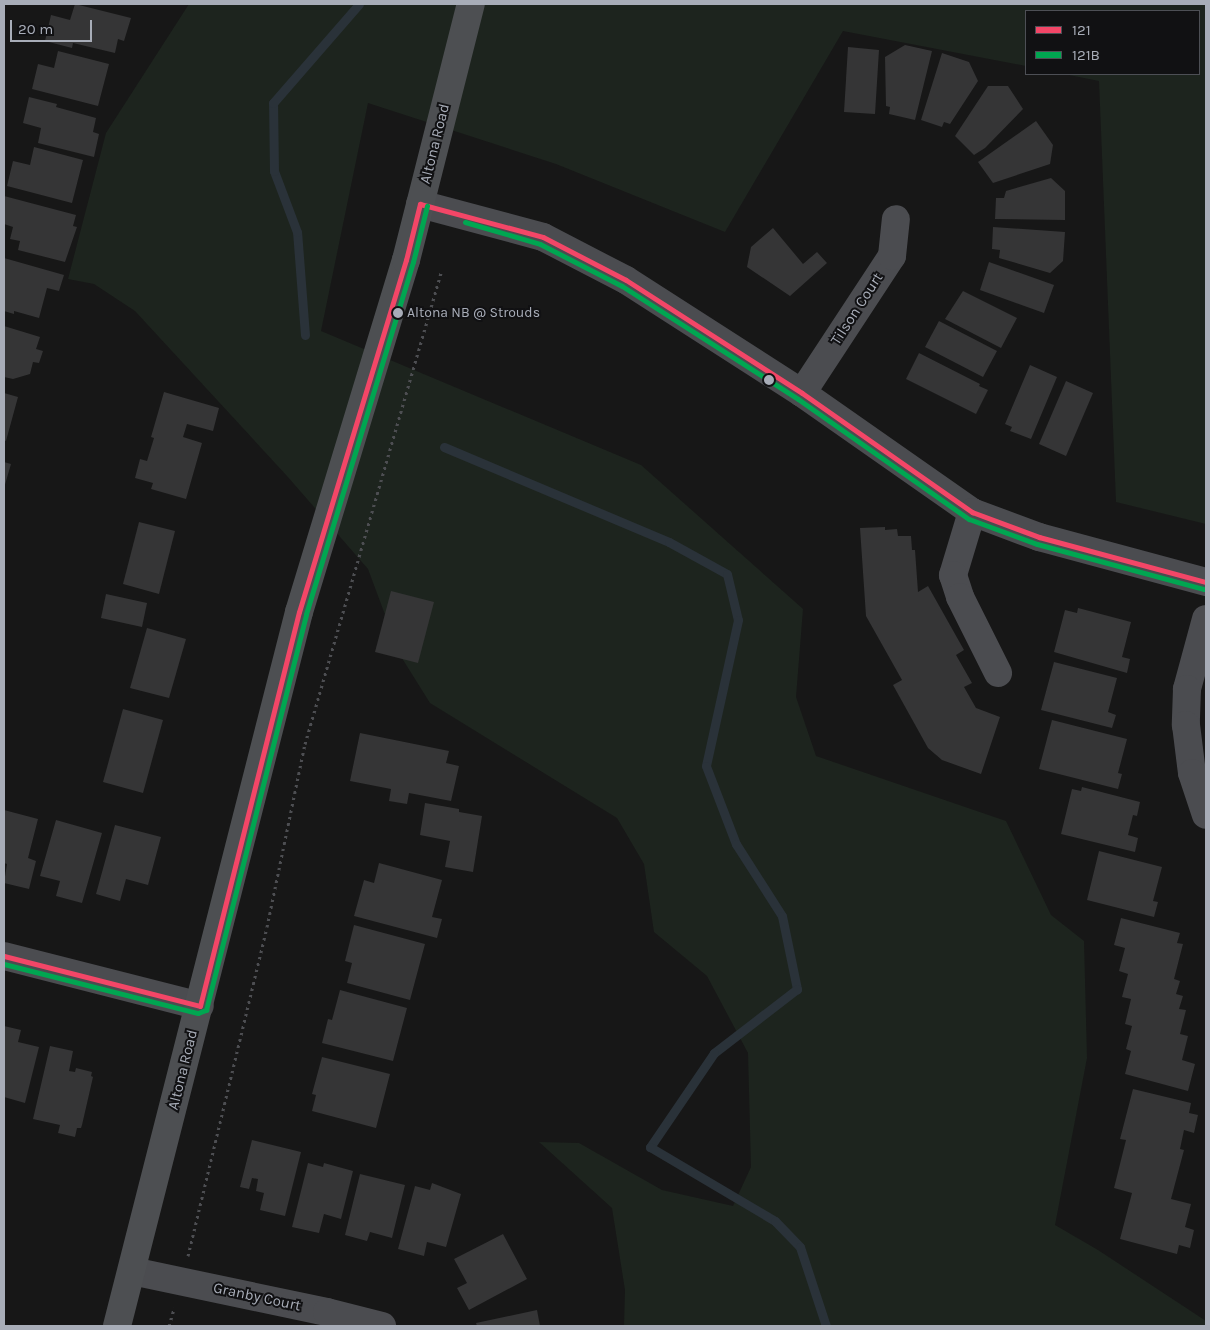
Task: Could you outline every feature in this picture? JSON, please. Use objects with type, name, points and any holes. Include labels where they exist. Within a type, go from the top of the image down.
[{"type":"main road","name":"Altona Road","points":[[117,1326],[299,612],[406,260],[471,4]]},
{"type":"street","points":[[420,204],[544,237],[626,280],[802,394],[972,512],[1039,537],[1206,582]]},
{"type":"street","name":"Tilson Court","points":[[802,394],[892,256],[896,220]]},
{"type":"street","points":[[972,512],[953,575],[960,597],[998,672]]},
{"type":"street","points":[[1206,619],[1187,689],[1186,725],[1192,773],[1206,815]]},
{"type":"street","points":[[4,956],[200,1006]]},
{"type":"street","name":"Granby Court","points":[[132,1271],[327,1312],[382,1326]]},
{"type":"path","points":[[169,1326],[266,927],[305,744],[441,272]]},
{"type":"shaded area","points":[[189,4],[1206,4],[1206,524],[1116,502],[1099,81],[1069,75],[1200,75],[1200,10],[1025,10],[1025,66],[843,31],[725,232],[556,164],[368,103],[321,331],[641,465],[803,609],[796,697],[816,756],[1006,821],[1051,915],[1084,941],[1087,1058],[1055,1225],[1098,1250],[1206,1321],[1206,1326],[624,1326],[625,1290],[612,1208],[539,1142],[579,1143],[662,1190],[733,1206],[751,1167],[748,1053],[707,976],[654,932],[644,864],[617,818],[430,703],[400,655],[368,569],[287,476],[135,311],[94,284],[68,279],[106,133]]},
{"type":"building","points":[[75,4],[131,18],[124,41],[118,39],[115,53],[73,43],[72,48],[45,41],[51,15],[70,20]]},
{"type":"building","points":[[905,45],[932,51],[915,120],[889,114],[890,107],[886,106],[885,57]]},
{"type":"building","points":[[848,47],[879,50],[875,114],[844,112]]},
{"type":"building","points":[[58,51],[109,64],[98,106],[32,89],[38,64],[54,68]]},
{"type":"building","points":[[942,53],[969,62],[978,81],[950,124],[944,122],[942,127],[921,120]]},
{"type":"building","points":[[988,86],[1008,86],[1023,109],[985,148],[974,155],[955,136]]},
{"type":"building","points":[[29,97],[57,104],[56,107],[96,118],[93,132],[99,134],[94,157],[38,143],[41,128],[23,123]]},
{"type":"building","points":[[1036,121],[1053,145],[1050,164],[993,183],[978,162]]},
{"type":"building","points":[[34,147],[83,160],[72,203],[7,186],[13,161],[30,165]]},
{"type":"building","points":[[1051,178],[1065,191],[1065,220],[995,219],[996,198],[1004,198],[1006,191]]},
{"type":"building","points":[[4,196],[76,215],[73,226],[77,227],[65,262],[18,250],[20,241],[10,239],[13,227],[4,224]]},
{"type":"building","points":[[993,227],[1065,232],[1063,261],[1050,273],[999,258],[1000,250],[992,249]]},
{"type":"building","points":[[773,228],[803,264],[817,252],[827,263],[790,296],[747,267],[751,247]]},
{"type":"building","points":[[4,258],[64,275],[59,291],[47,288],[39,318],[14,311],[14,314],[4,311]]},
{"type":"building","points":[[989,262],[1054,285],[1044,313],[980,290]]},
{"type":"building","points":[[963,291],[1017,318],[1001,348],[945,319]]},
{"type":"building","points":[[939,321],[997,351],[983,377],[925,347]]},
{"type":"building","points":[[4,326],[40,337],[36,349],[43,351],[39,363],[33,362],[30,374],[13,379],[4,377]]},
{"type":"building","points":[[919,353],[980,384],[979,386],[988,390],[976,414],[906,379]]},
{"type":"building","points":[[1030,365],[1057,377],[1031,439],[1010,431],[1012,427],[1005,424]]},
{"type":"building","points":[[1066,381],[1093,393],[1066,456],[1039,444]]},
{"type":"building","points":[[164,392],[219,408],[213,431],[187,424],[183,437],[202,443],[186,499],[151,489],[153,483],[135,478],[140,459],[147,461],[154,438],[151,437]]},
{"type":"building","points":[[4,393],[18,397],[6,441],[4,440]]},
{"type":"building","points":[[4,462],[11,464],[4,488]]},
{"type":"building","points":[[139,522],[175,531],[159,594],[123,584]]},
{"type":"building","points":[[885,527],[885,530],[897,529],[898,536],[911,536],[912,550],[915,550],[918,592],[928,586],[964,650],[956,655],[972,683],[964,687],[976,708],[1000,717],[981,774],[942,760],[928,748],[893,685],[902,680],[866,616],[860,528]]},
{"type":"building","points":[[391,591],[434,602],[418,663],[375,652]]},
{"type":"building","points":[[106,594],[147,603],[142,627],[101,618]]},
{"type":"building","points":[[1078,608],[1131,622],[1122,657],[1130,659],[1127,673],[1054,652],[1065,610],[1077,613]]},
{"type":"building","points":[[147,628],[186,639],[169,698],[130,688]]},
{"type":"building","points":[[1054,662],[1117,678],[1108,712],[1116,715],[1112,728],[1041,710]]},
{"type":"building","points":[[123,709],[163,720],[143,793],[103,782]]},
{"type":"building","points":[[1052,720],[1127,739],[1118,773],[1122,774],[1118,789],[1039,769]]},
{"type":"building","points":[[360,733],[449,751],[446,763],[459,766],[451,801],[409,793],[407,804],[389,801],[391,789],[350,781]]},
{"type":"building","points":[[1082,787],[1140,802],[1137,816],[1133,815],[1128,835],[1138,838],[1135,852],[1061,834],[1072,789],[1081,791]]},
{"type":"building","points":[[425,803],[459,809],[459,812],[482,816],[473,872],[445,867],[450,841],[420,835]]},
{"type":"building","points":[[4,810],[38,819],[28,858],[36,861],[29,889],[4,883],[7,864],[4,863]]},
{"type":"building","points":[[56,820],[102,833],[82,903],[56,896],[60,881],[40,876]]},
{"type":"building","points":[[115,825],[161,837],[148,885],[126,879],[120,901],[96,894]]},
{"type":"building","points":[[1099,851],[1162,867],[1153,901],[1158,902],[1154,917],[1087,900]]},
{"type":"building","points":[[379,863],[442,880],[432,917],[442,919],[437,938],[354,916],[364,880],[374,883]]},
{"type":"building","points":[[1121,918],[1180,933],[1177,943],[1183,944],[1174,979],[1180,981],[1176,994],[1183,996],[1179,1009],[1186,1010],[1180,1034],[1188,1036],[1182,1060],[1195,1064],[1188,1091],[1125,1074],[1131,1051],[1126,1049],[1132,1026],[1125,1024],[1131,999],[1122,997],[1128,974],[1119,971],[1125,948],[1114,945]]},
{"type":"building","points":[[354,925],[425,944],[410,1000],[347,983],[352,963],[345,961]]},
{"type":"building","points":[[340,990],[407,1008],[393,1061],[322,1043],[328,1019],[332,1020]]},
{"type":"building","points":[[4,1026],[21,1030],[18,1042],[39,1047],[25,1103],[4,1097]]},
{"type":"building","points":[[50,1046],[73,1051],[69,1071],[75,1072],[76,1068],[92,1072],[91,1076],[93,1077],[82,1125],[81,1128],[77,1128],[75,1137],[58,1133],[60,1125],[33,1119]]},
{"type":"building","points":[[322,1057],[390,1074],[376,1128],[312,1111],[316,1095],[312,1094]]},
{"type":"building","points":[[1133,1089],[1191,1103],[1189,1113],[1198,1115],[1194,1133],[1184,1130],[1180,1149],[1184,1150],[1171,1199],[1191,1204],[1185,1227],[1194,1230],[1190,1248],[1179,1245],[1177,1254],[1120,1239],[1132,1193],[1114,1188],[1126,1140],[1120,1139]]},
{"type":"building","points":[[252,1140],[301,1152],[285,1216],[260,1210],[264,1193],[256,1191],[258,1179],[252,1178],[249,1189],[240,1187]]},
{"type":"building","points":[[308,1163],[323,1167],[324,1163],[353,1171],[341,1219],[324,1214],[319,1233],[292,1227]]},
{"type":"building","points":[[360,1174],[405,1185],[392,1238],[370,1232],[367,1241],[345,1235]]},
{"type":"building","points":[[432,1183],[461,1194],[446,1247],[427,1242],[424,1256],[398,1249],[415,1186],[430,1190]]},
{"type":"building","points":[[503,1234],[527,1279],[469,1310],[457,1288],[467,1283],[454,1259]]},
{"type":"building","points":[[537,1310],[540,1326],[477,1326],[476,1323]]},
{"type":"waterway","points":[[305,335],[297,232],[274,171],[273,103],[359,4]]},
{"type":"waterway","points":[[444,447],[669,542],[727,574],[738,620],[706,766],[736,844],[782,916],[797,989],[714,1053],[650,1147],[775,1221],[800,1247],[826,1326]]},
{"type":"transit line","name":"121","points":[[4,956],[200,1006],[299,612],[406,260],[420,204],[543,237],[626,280],[802,393],[972,512],[1039,537],[1206,582]]},
{"type":"transit line","name":"121B","points":[[4,964],[198,1013],[206,1010],[306,614],[413,262],[427,206]]},
{"type":"transit line","name":"121B","points":[[465,222],[540,244],[622,286],[798,399],[969,519],[1037,544],[1204,589]]},
{"type":"place","name":"Altona NB @ Strouds","points":[[398,313]]}]
